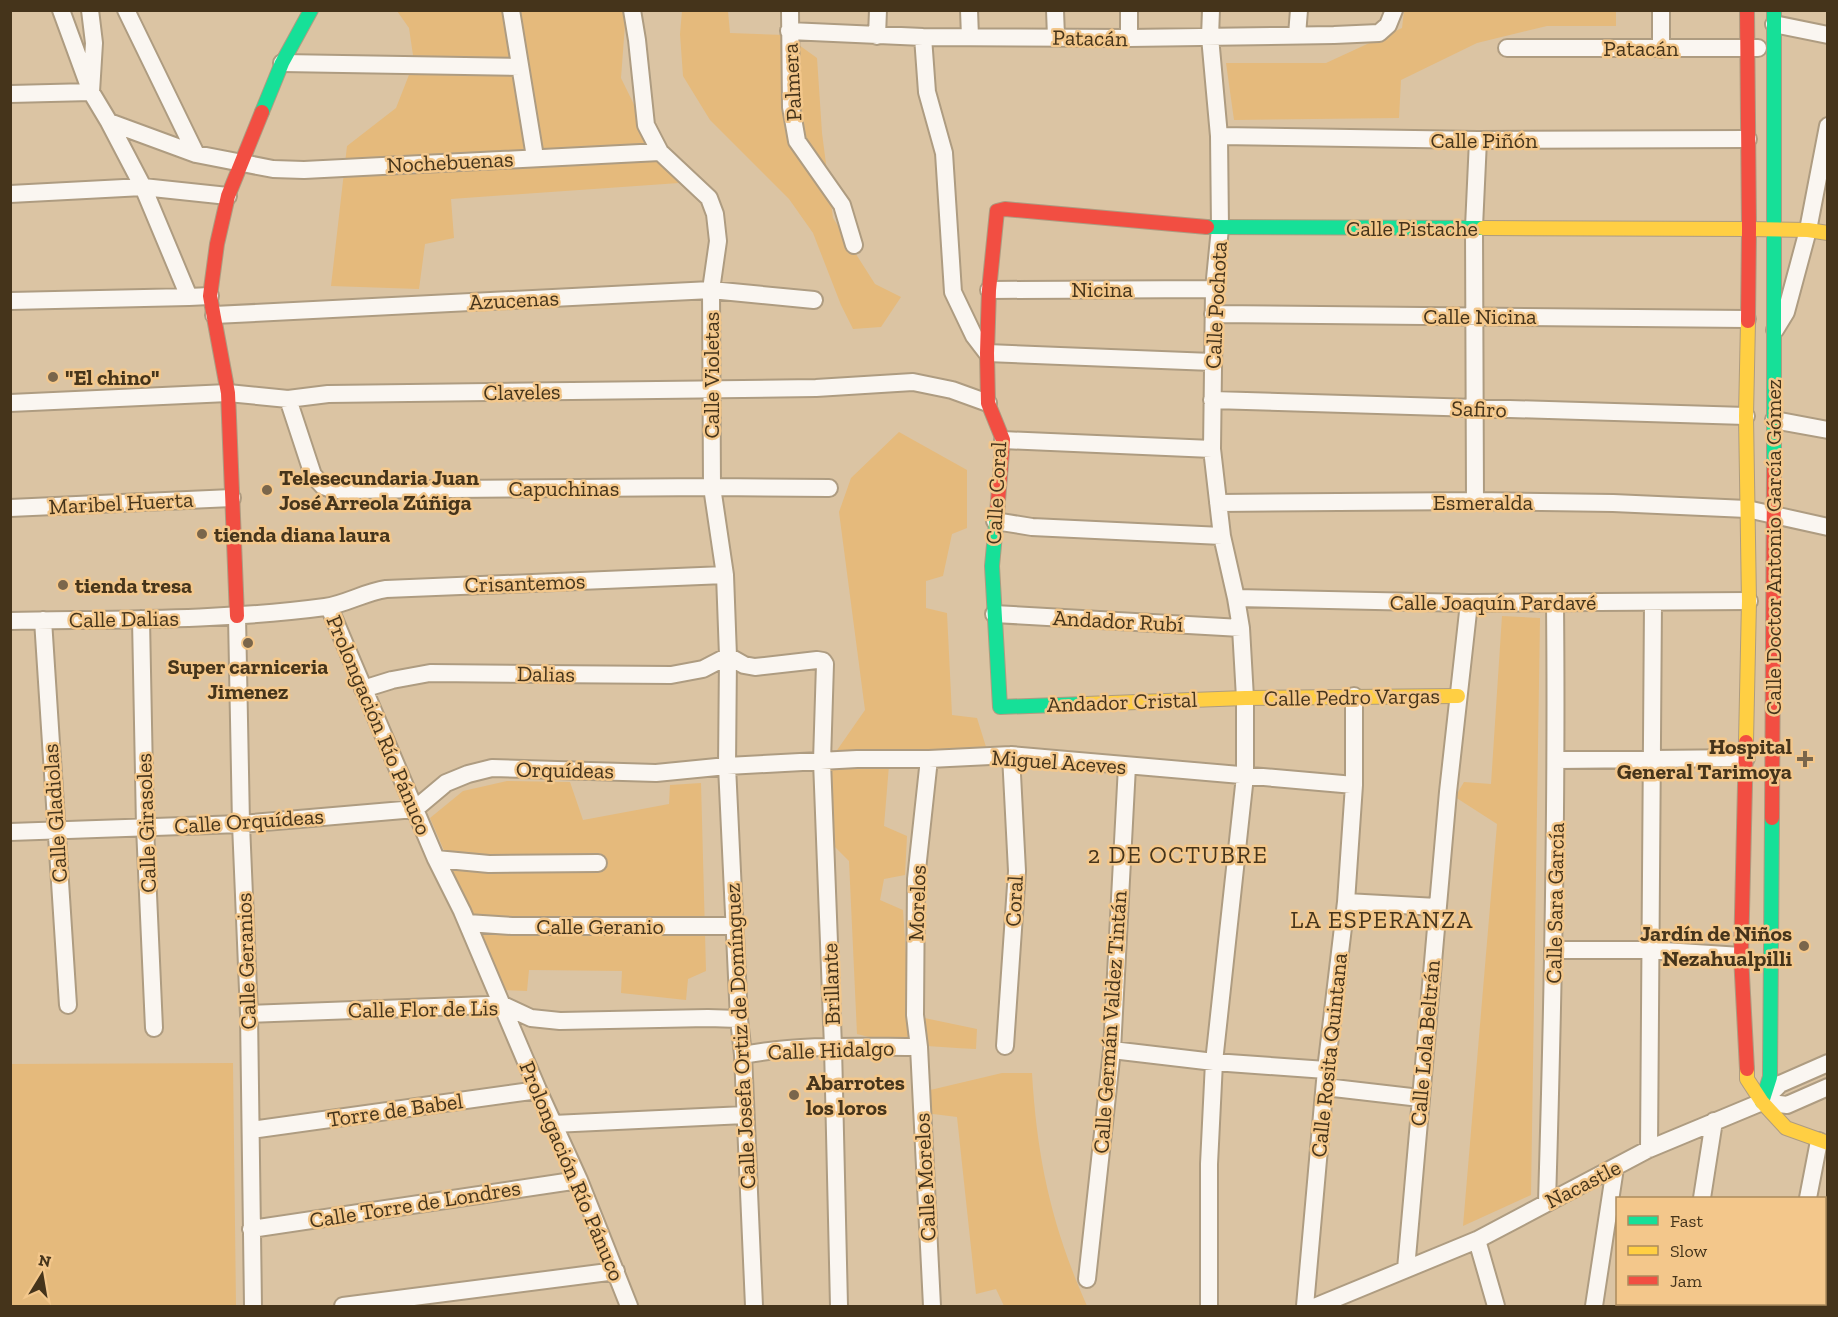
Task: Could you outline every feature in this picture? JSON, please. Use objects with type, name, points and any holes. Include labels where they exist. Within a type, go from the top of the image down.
[{"type":"street","points":[[61,10],[91,92],[110,122],[143,187],[189,297]]},
{"type":"street","points":[[90,10],[94,43],[91,92]]},
{"type":"street","points":[[126,10],[196,154]]},
{"type":"street","points":[[237,616],[228,393],[210,296],[217,244],[228,196],[282,63],[311,10]]},
{"type":"street","points":[[511,10],[535,157]]},
{"type":"street","name":"Calle Violetas","points":[[632,10],[646,125],[660,152],[709,198],[715,214],[718,242],[711,290],[712,487],[724,575],[728,656],[727,766]]},
{"type":"street","name":"Palmera","points":[[790,10],[791,107],[797,141],[842,204],[854,245]]},
{"type":"street","points":[[878,10],[878,36]]},
{"type":"street","points":[[969,10],[969,37]]},
{"type":"street","points":[[1054,10],[1056,37]]},
{"type":"street","points":[[1129,10],[1129,38]]},
{"type":"street","name":"Calle Pochota","points":[[1209,1306],[1209,1164],[1214,1062],[1245,776],[1245,698],[1241,628],[1222,536],[1212,449],[1214,289],[1220,228],[1219,136],[1210,37],[1211,10]]},
{"type":"street","points":[[1298,35],[1299,10]]},
{"type":"street","points":[[1661,10],[1661,49]]},
{"type":"street","name":"Calle Doctor Antonio García Gómez","points":[[1747,10],[1749,229],[1746,416],[1749,601],[1741,956],[1747,1078],[1762,1102]]},
{"type":"street","points":[[1774,17],[1827,35]]},
{"type":"street","name":"Calle Doctor Antonio García Gómez","points":[[1762,1102],[1770,1077],[1773,803],[1774,17]]},
{"type":"street","name":"Patacán","points":[[789,31],[923,37],[1210,37],[1379,33],[1391,18]]},
{"type":"street","points":[[923,37],[927,92],[944,153],[953,292],[974,336],[987,353],[1212,362]]},
{"type":"street","name":"Patacán","points":[[1507,48],[1774,48]]},
{"type":"street","points":[[282,63],[520,67]]},
{"type":"street","points":[[10,94],[91,92]]},
{"type":"street","name":"Nochebuenas","points":[[110,122],[196,154],[273,169],[304,170],[660,152]]},
{"type":"street","points":[[1773,333],[1786,312],[1808,230],[1827,135]]},
{"type":"street","name":"Calle Piñón","points":[[1219,136],[1478,140],[1748,139]]},
{"type":"street","points":[[1474,501],[1474,227],[1478,140]]},
{"type":"street","points":[[10,194],[143,187],[228,196]]},
{"type":"street","name":"Calle Pistache","points":[[996,211],[1005,209],[1220,228],[1775,229],[1827,233]]},
{"type":"street","name":"Calle Coral","points":[[996,211],[989,290],[987,353],[988,403],[1003,440],[992,566],[1000,707]]},
{"type":"street","name":"Nicina","points":[[989,290],[1214,289]]},
{"type":"street","name":"Azucenas","points":[[214,315],[711,290],[814,300]]},
{"type":"street","points":[[10,301],[210,296]]},
{"type":"street","name":"Calle Nicina","points":[[1214,314],[1747,319]]},
{"type":"street","name":"Claveles","points":[[10,403],[228,393],[288,399],[328,394],[816,388],[913,382],[952,390],[988,403]]},
{"type":"street","name":"Capuchinas","points":[[288,399],[313,475],[323,486],[334,490],[829,488]]},
{"type":"street","name":"Safiro","points":[[1212,400],[1746,416]]},
{"type":"street","points":[[1774,420],[1827,430]]},
{"type":"street","points":[[1003,440],[1212,449]]},
{"type":"street","name":"Maribel Huerta","points":[[10,508],[232,498]]},
{"type":"street","name":"Esmeralda","points":[[1218,503],[1474,501],[1613,503],[1747,509],[1827,527]]},
{"type":"street","points":[[995,522],[1032,527],[1222,536]]},
{"type":"street","name":"Crisantemos","points":[[329,607],[370,591],[386,589],[724,575]]},
{"type":"street","name":"Calle Joaquín Pardavé","points":[[1236,598],[1469,603],[1749,601]]},
{"type":"street","points":[[1649,1149],[1653,602]]},
{"type":"street","name":"Calle Lola Beltrán","points":[[1406,1269],[1437,907],[1469,603]]},
{"type":"street","name":"Calle Sara García","points":[[1547,1202],[1555,950],[1557,760],[1555,603]]},
{"type":"street","name":"Prolongación Río Pánuco","points":[[237,616],[329,607],[436,859],[467,923],[579,1180],[629,1306]]},
{"type":"street","name":"Andador Rubí","points":[[994,614],[1241,628]]},
{"type":"street","name":"Calle Dalias","points":[[10,621],[237,616]]},
{"type":"street","name":"Calle Geranios","points":[[237,616],[240,824],[249,1014],[253,1306]]},
{"type":"street","name":"Calle Girasoles","points":[[141,619],[145,827],[154,1028]]},
{"type":"street","name":"Calle Gladiolas","points":[[43,620],[68,1005]]},
{"type":"street","name":"Brillante","points":[[728,656],[744,665],[755,667],[817,660],[825,664],[822,761],[840,1306]]},
{"type":"street","name":"Dalias","points":[[363,689],[392,680],[430,673],[671,675],[703,669],[728,656]]},
{"type":"street","name":"Calle Rosita Quintana","points":[[1305,1306],[1326,1070],[1346,902],[1354,785],[1354,696]]},
{"type":"street","name":"Calle Pedro Vargas","points":[[1245,698],[1458,696]]},
{"type":"street","name":"Andador Cristal","points":[[1000,707],[1245,698]]},
{"type":"street","name":"Miguel Aceves","points":[[727,766],[1011,755],[1354,785]]},
{"type":"street","name":"Coral","points":[[1005,1046],[1017,871],[1011,755]]},
{"type":"street","points":[[1557,760],[1746,758]]},
{"type":"street","name":"Morelos","points":[[919,1047],[915,1015],[916,879],[929,759]]},
{"type":"street","name":"Orquídeas","points":[[415,809],[446,783],[492,768],[656,772],[727,766]]},
{"type":"street","name":"Calle Josefa Ortiz de Domínguez","points":[[727,766],[754,1306]]},
{"type":"street","name":"Calle Germán Valdez Tintán","points":[[1087,1278],[1112,1050],[1127,766]]},
{"type":"street","name":"Calle Orquídeas","points":[[10,832],[240,824],[415,809]]},
{"type":"street","points":[[436,859],[489,864],[598,863]]},
{"type":"street","points":[[1346,902],[1437,907]]},
{"type":"street","name":"Calle Geranio","points":[[467,923],[512,926],[734,926]]},
{"type":"street","points":[[1555,950],[1649,950],[1741,956]]},
{"type":"street","name":"Calle Flor de Lis","points":[[249,1014],[503,1005],[531,1018],[560,1021],[739,1019]]},
{"type":"street","name":"Calle Hidalgo","points":[[743,1055],[833,1047],[919,1047]]},
{"type":"street","name":"Calle Morelos","points":[[919,1047],[932,1306]]},
{"type":"street","points":[[1112,1050],[1214,1062],[1326,1070]]},
{"type":"street","points":[[1762,1102],[1780,1084],[1827,1064]]},
{"type":"street","points":[[1325,1087],[1420,1098]]},
{"type":"street","points":[[1762,1102],[1787,1105],[1827,1087]]},
{"type":"street","name":"Torre de Babel","points":[[251,1130],[538,1090]]},
{"type":"street","points":[[1762,1102],[1786,1128],[1823,1142],[1808,1197]]},
{"type":"street","name":"Nacastle","points":[[1317,1306],[1345,1300],[1406,1269],[1477,1240],[1649,1149],[1762,1102]]},
{"type":"street","points":[[553,1124],[745,1115]]},
{"type":"street","points":[[1702,1197],[1714,1121]]},
{"type":"street","points":[[1594,1306],[1615,1168]]},
{"type":"street","name":"Calle Torre de Londres","points":[[251,1229],[579,1180]]},
{"type":"street","points":[[1477,1240],[1496,1306]]},
{"type":"street","points":[[343,1306],[616,1271]]},
{"type":"shaded area","points":[[397,11],[626,11],[621,78],[645,127],[679,183],[451,199],[454,238],[425,244],[419,289],[331,286],[347,146],[396,108],[414,62],[409,28]]},
{"type":"shaded area","points":[[682,11],[728,11],[730,33],[785,35],[817,58],[822,133],[833,218],[875,284],[901,297],[881,327],[853,329],[841,305],[813,233],[789,199],[710,120],[683,76],[680,34]]},
{"type":"shaded area","points":[[1404,11],[1616,11],[1616,26],[1547,26],[1477,43],[1401,80],[1399,118],[1234,120],[1226,63],[1326,63],[1402,28]]},
{"type":"shaded area","points":[[899,432],[967,470],[967,528],[952,534],[943,576],[926,581],[926,608],[947,613],[952,715],[977,718],[987,750],[890,753],[884,826],[907,836],[905,875],[884,879],[880,900],[903,910],[910,1015],[977,1029],[976,1049],[901,1043],[857,1034],[849,861],[835,847],[826,766],[865,710],[839,512],[851,478]]},
{"type":"shaded area","points":[[1502,616],[1540,618],[1531,1195],[1463,1226],[1497,824],[1455,797],[1464,782],[1491,784]]},
{"type":"shaded area","points":[[507,781],[570,782],[583,820],[669,804],[670,785],[701,783],[706,971],[688,979],[686,1000],[621,993],[622,971],[529,970],[527,991],[504,990],[430,818],[463,791]]},
{"type":"shaded area","points":[[233,1063],[236,1306],[11,1306],[11,1064]]},
{"type":"shaded area","points":[[1002,1073],[1032,1073],[1038,1135],[1048,1193],[1064,1248],[1087,1306],[1004,1306],[996,1289],[976,1294],[957,1117],[925,1113],[926,1091]]},
{"type":"traffic: fast","points":[[262,112],[282,63],[311,10]]},
{"type":"traffic: fast","points":[[1774,10],[1774,469]]},
{"type":"traffic: fast","points":[[1207,227],[1483,228]]},
{"type":"traffic: fast","points":[[997,513],[992,566],[1000,707],[1085,704]]},
{"type":"traffic: fast","points":[[1762,1102],[1770,1077],[1772,818]]},
{"type":"traffic: slow","points":[[1483,228],[1749,229],[1808,230],[1828,233]]},
{"type":"traffic: slow","points":[[1746,742],[1749,601],[1746,416],[1748,321]]},
{"type":"traffic: slow","points":[[1085,704],[1245,698],[1458,696]]},
{"type":"traffic: slow","points":[[1747,1069],[1747,1079],[1762,1102],[1786,1128],[1828,1143]]},
{"type":"traffic: jam","points":[[1747,10],[1748,321]]},
{"type":"traffic: jam","points":[[237,616],[228,393],[210,296],[217,244],[228,196],[262,112]]},
{"type":"traffic: jam","points":[[997,513],[1003,440],[988,403],[987,353],[989,290],[997,211],[1005,209],[1207,227]]},
{"type":"traffic: jam","points":[[1772,818],[1774,469]]},
{"type":"traffic: jam","points":[[1746,742],[1741,956],[1747,1069]]},
{"type":"place","name":"\"El chino\"","points":[[53,377]]},
{"type":"place","name":"Telesecundaria Juan José Arreola Zúñiga","points":[[267,490]]},
{"type":"place","name":"tienda diana laura","points":[[202,534]]},
{"type":"place","name":"tienda tresa","points":[[63,585]]},
{"type":"place","name":"Super carniceria Jimenez","points":[[248,643]]},
{"type":"place","name":"Hospital General Tarimoya","points":[[1805,759]]},
{"type":"place","name":"Jardín de Niños Nezahualpilli","points":[[1804,946]]},
{"type":"place","name":"Abarrotes los loros","points":[[794,1095]]},
{"type":"district","name":"2 DE OCTUBRE","points":[[1178,854]]},
{"type":"district","name":"LA ESPERANZA","points":[[1382,919]]}]
